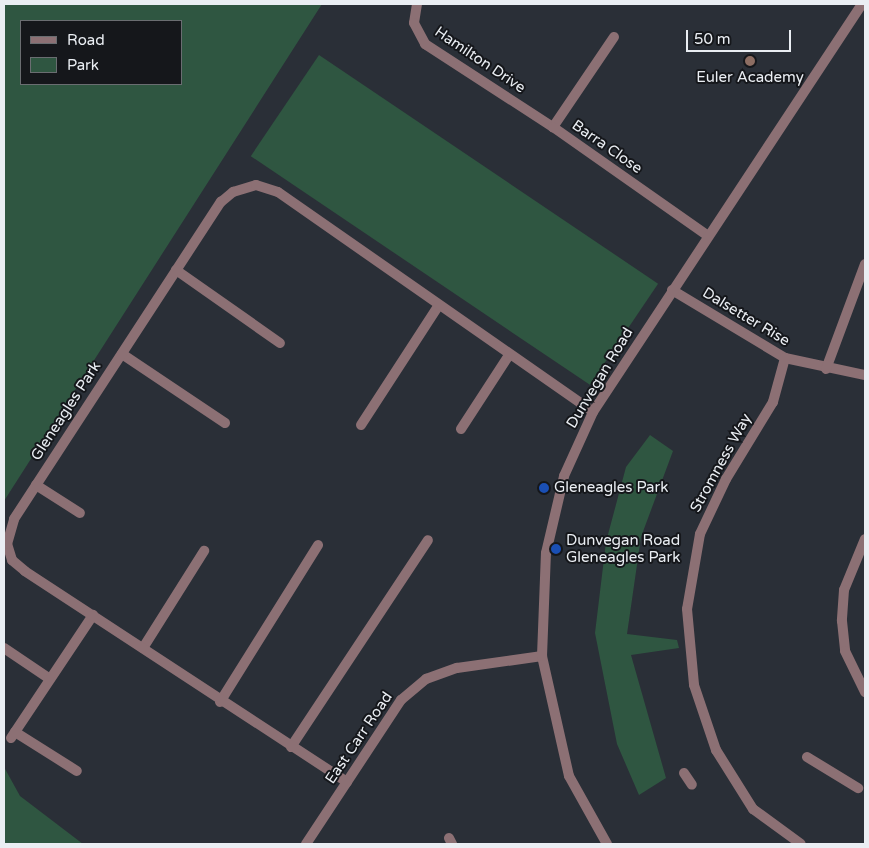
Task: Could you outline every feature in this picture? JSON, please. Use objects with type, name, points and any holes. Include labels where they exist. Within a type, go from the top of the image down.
[{"type":"street","name":"Hamilton Drive","points":[[417,4],[414,23],[425,44],[553,127]]},
{"type":"street","name":"Dunvegan Road","points":[[607,844],[569,776],[542,656],[542,596],[548,543],[564,476],[593,412],[862,4]]},
{"type":"street","name":"Barra Close","points":[[614,37],[553,127],[708,236]]},
{"type":"street","name":"Gleneagles Park","points":[[347,782],[220,702],[12,560],[7,544],[14,519],[221,202],[233,192],[256,185],[278,192],[593,412]]},
{"type":"street","points":[[826,369],[865,264]]},
{"type":"street","points":[[176,270],[280,342]]},
{"type":"street","name":"Dalsetter Rise","points":[[672,290],[785,358],[826,369],[865,375]]},
{"type":"street","points":[[361,425],[439,305]]},
{"type":"street","name":"Gleneagles Park","points":[[122,354],[225,423]]},
{"type":"street","points":[[462,429],[509,355]]},
{"type":"street","name":"Stromness Way","points":[[785,358],[773,402],[726,479],[700,534],[686,609],[694,685],[716,750],[753,809],[800,844]]},
{"type":"street","name":"Gleneagles Park","points":[[36,485],[80,513]]},
{"type":"street","points":[[865,539],[844,590],[842,621],[845,651],[865,692]]},
{"type":"street","points":[[291,747],[428,540]]},
{"type":"street","points":[[220,702],[318,546]]},
{"type":"street","points":[[143,648],[204,551]]},
{"type":"street","points":[[78,771],[13,735],[93,615]]},
{"type":"street","points":[[4,648],[50,679]]},
{"type":"street","name":"East Carr Road","points":[[306,844],[400,700],[426,679],[457,668],[542,656]]},
{"type":"street","points":[[807,757],[858,788]]},
{"type":"street","points":[[684,773],[692,785]]},
{"type":"green space","points":[[4,4],[322,4],[4,501]]},
{"type":"green space","points":[[319,55],[658,284],[590,385],[251,156]]},
{"type":"green space","points":[[650,435],[673,451],[641,537],[627,634],[677,640],[679,648],[631,655],[666,778],[639,795],[617,744],[595,633],[606,542],[626,467]]},
{"type":"green space","points":[[4,767],[20,796],[83,844],[4,844]]},
{"type":"place","name":"Euler Academy","points":[[750,61]]},
{"type":"place","name":"Gleneagles Park","points":[[544,488]]},
{"type":"place","name":"Dunvegan Road Gleneagles Park","points":[[556,549]]}]
